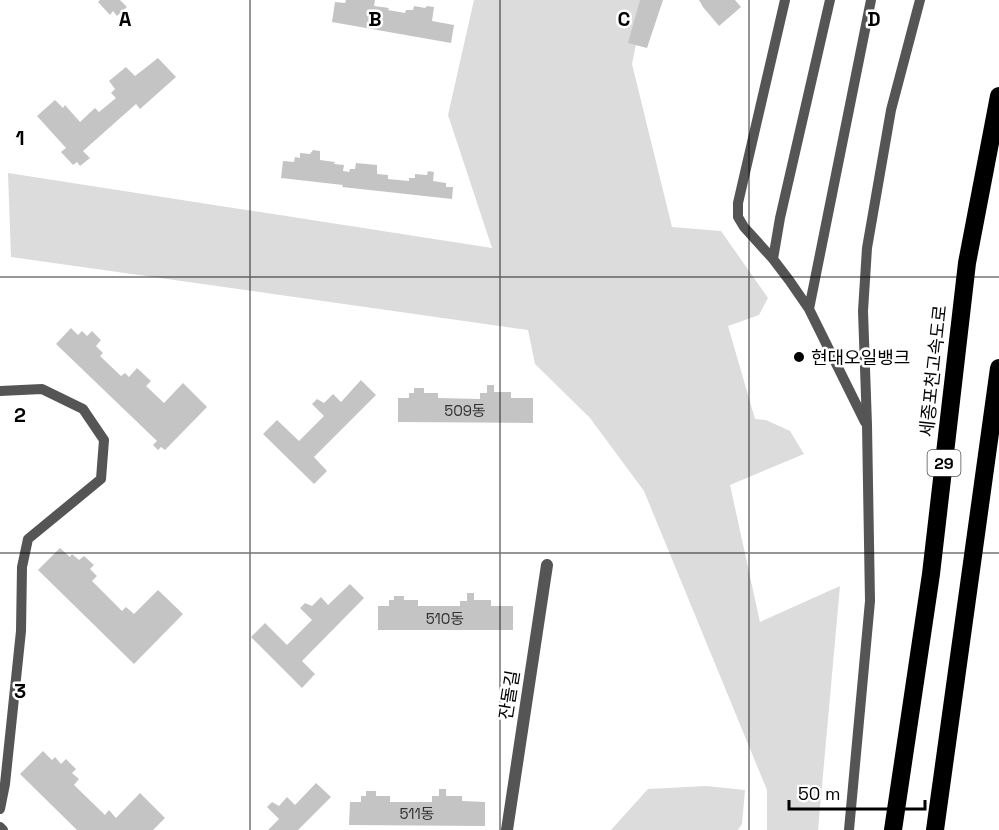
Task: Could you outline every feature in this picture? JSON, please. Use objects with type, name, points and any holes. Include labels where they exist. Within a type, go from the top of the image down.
[{"type":"highway","name":"세종포천고속도로","points":[[893,830],[931,574],[966,263],[999,96]]},
{"type":"highway","name":"29","points":[[935,830],[999,369]]},
{"type":"street","name":"잔돌길","points":[[507,830],[547,565]]},
{"type":"lane","points":[[785,0],[738,203],[738,216],[744,227],[773,259],[809,309],[867,425]]},
{"type":"lane","points":[[773,259],[780,218],[830,0]]},
{"type":"lane","points":[[809,309],[872,0]]},
{"type":"lane","points":[[849,830],[870,601],[863,311],[867,248],[891,110],[920,0]]},
{"type":"lane","points":[[0,391],[42,389],[83,409],[104,440],[101,479],[28,538],[22,567],[21,631],[5,784],[0,809]]},
{"type":"shaded area","points":[[474,0],[645,0],[632,64],[672,227],[721,231],[768,298],[759,315],[728,326],[755,419],[766,420],[790,431],[804,454],[730,485],[760,622],[840,586],[818,830],[767,830],[767,790],[644,491],[590,418],[535,364],[528,330],[11,257],[8,173],[492,248],[448,115]]},
{"type":"shaded area","points":[[706,786],[745,790],[742,824],[738,830],[611,830],[648,789]]},
{"type":"building","points":[[100,0],[120,0],[127,7],[117,16],[113,11],[110,15],[98,2]]},
{"type":"building","points":[[346,0],[375,0],[374,6],[405,13],[406,10],[413,10],[414,6],[434,7],[432,21],[454,25],[451,43],[332,22],[335,2],[345,3]]},
{"type":"building","points":[[640,0],[663,0],[647,48],[628,43]]},
{"type":"building","points":[[699,0],[735,0],[741,7],[719,26]]},
{"type":"building","points":[[158,58],[176,77],[140,109],[136,104],[83,151],[90,158],[80,166],[77,162],[73,165],[61,152],[66,148],[37,116],[55,100],[63,108],[65,105],[80,122],[95,108],[99,112],[116,98],[111,93],[115,89],[109,81],[126,67],[135,76]]},
{"type":"building","points":[[313,150],[320,151],[320,160],[344,165],[343,171],[349,172],[350,169],[355,169],[356,163],[377,165],[377,174],[388,175],[388,179],[409,181],[409,178],[415,178],[415,174],[427,175],[428,171],[434,172],[433,181],[446,183],[446,187],[453,187],[452,199],[281,178],[283,161],[294,162],[295,157],[300,158],[300,153],[310,154]]},
{"type":"building","points":[[71,328],[78,335],[82,331],[87,336],[92,331],[101,340],[96,346],[103,353],[100,356],[121,376],[125,373],[129,377],[137,368],[151,381],[146,386],[164,403],[183,383],[207,407],[165,450],[161,447],[158,450],[153,445],[157,441],[56,344]]},
{"type":"building","points":[[361,380],[376,395],[314,457],[327,471],[314,484],[263,434],[277,420],[299,441],[324,416],[312,404],[317,399],[324,403],[333,394],[341,402]]},
{"type":"building","points":[[487,385],[494,385],[494,392],[511,392],[511,398],[533,398],[533,423],[398,422],[398,398],[409,398],[409,393],[414,393],[414,388],[424,388],[424,393],[438,393],[438,398],[480,399],[480,393],[487,393]]},
{"type":"building","points":[[60,548],[70,557],[72,554],[79,560],[84,556],[94,565],[90,569],[97,576],[92,581],[122,611],[126,607],[134,614],[158,590],[183,614],[134,664],[38,570]]},
{"type":"building","points":[[350,584],[364,598],[302,661],[315,674],[302,688],[251,637],[265,623],[287,645],[312,620],[300,608],[305,603],[312,606],[321,597],[328,605]]},
{"type":"building","points":[[467,593],[474,593],[474,600],[491,600],[491,606],[513,606],[513,630],[378,630],[378,606],[389,606],[389,600],[394,600],[394,596],[404,596],[404,600],[418,600],[418,606],[460,606],[460,601],[467,601]]},
{"type":"building","points":[[43,751],[52,760],[55,757],[61,764],[66,759],[76,769],[72,773],[79,779],[74,785],[105,815],[109,810],[116,818],[140,793],[165,818],[153,830],[77,830],[20,774]]},
{"type":"building","points":[[316,783],[331,797],[298,830],[268,830],[279,819],[267,807],[272,802],[279,806],[287,797],[295,805]]},
{"type":"building","points":[[439,789],[446,789],[446,796],[462,796],[462,801],[485,802],[485,826],[349,825],[350,802],[361,802],[361,796],[366,796],[366,791],[376,791],[376,796],[390,796],[390,802],[432,802],[432,796],[439,796]]},
{"type":"place","name":"현대오일뱅크","points":[[799,357]]}]
